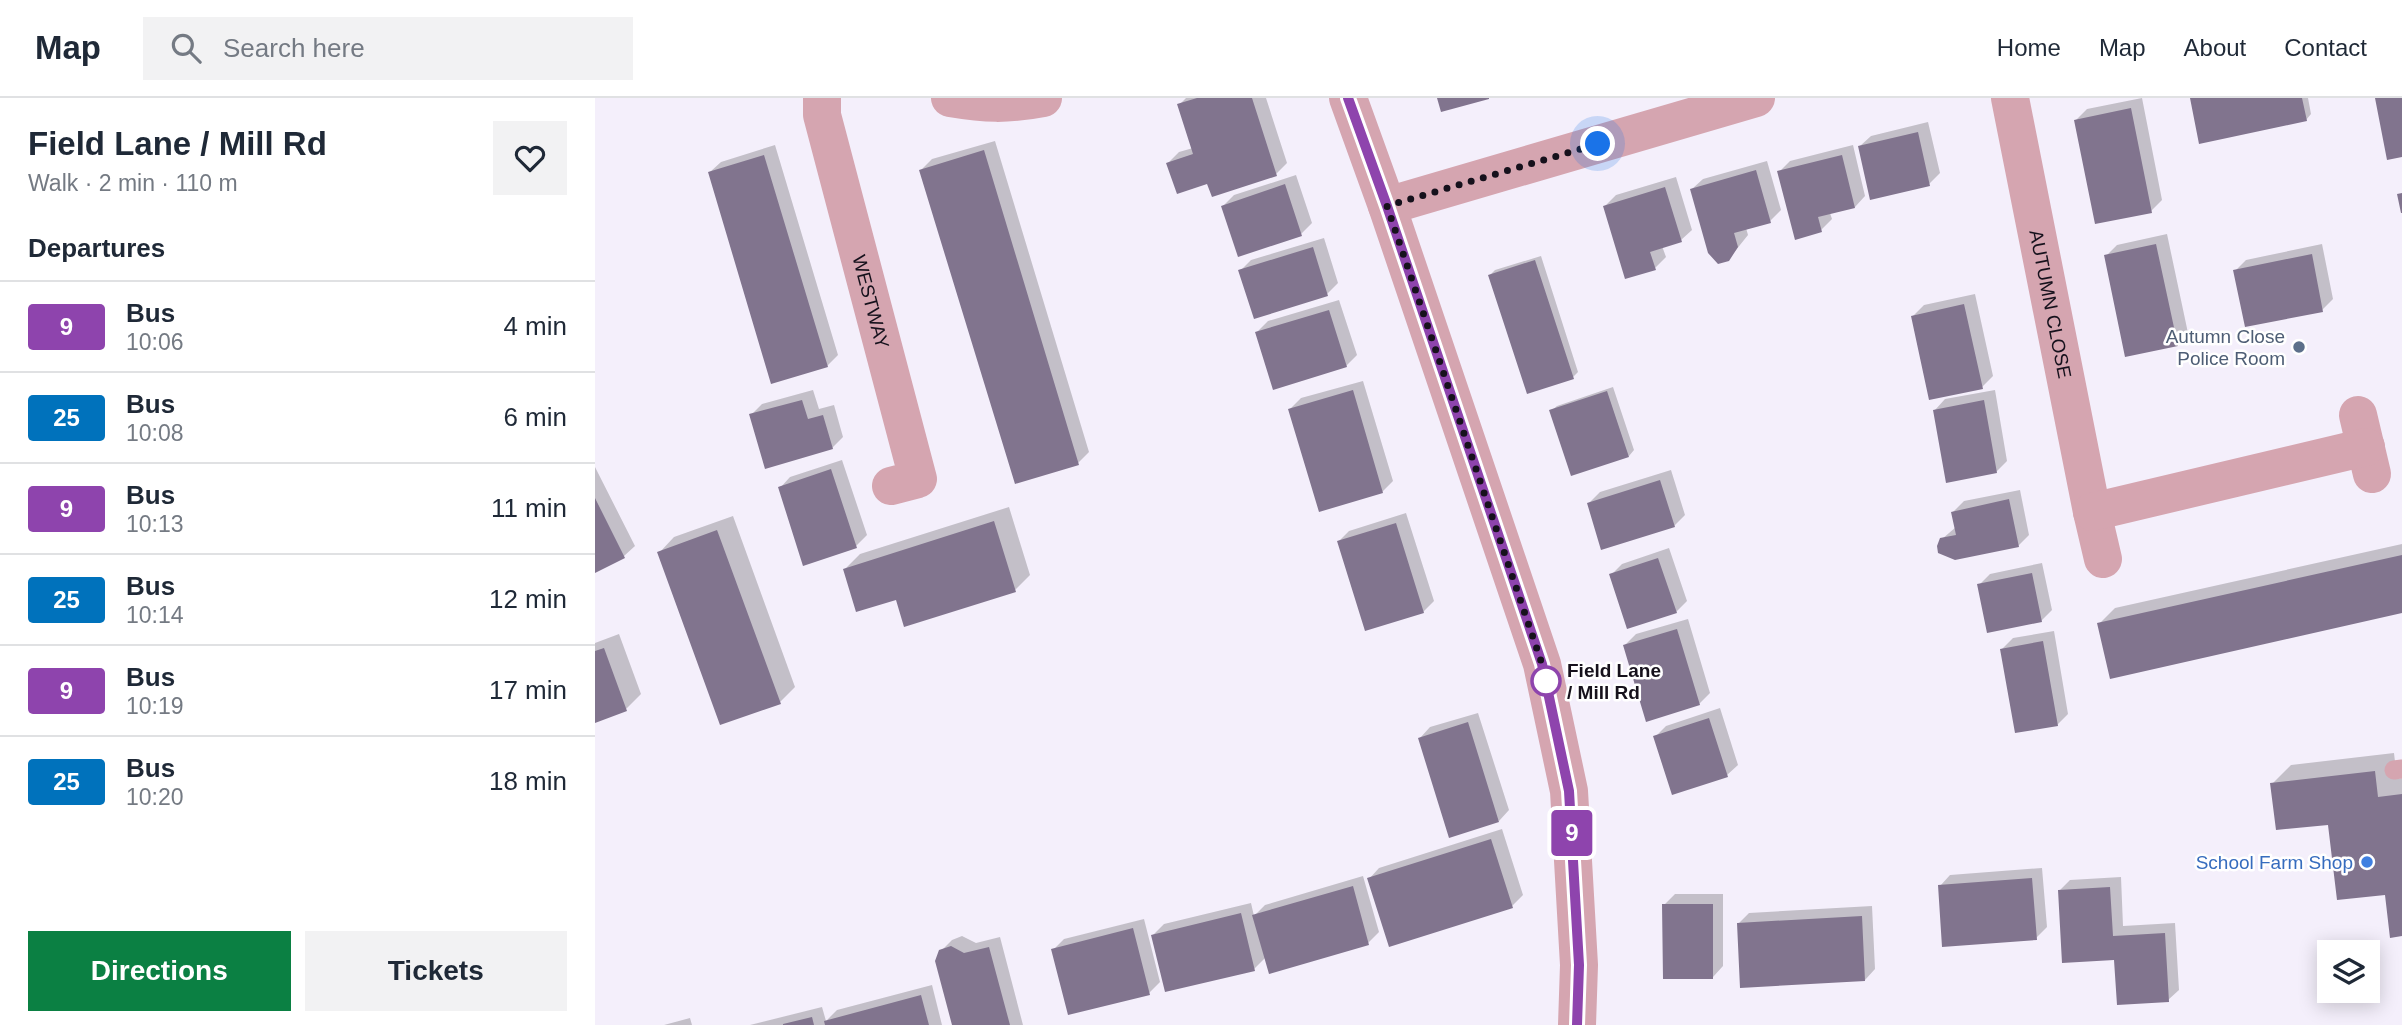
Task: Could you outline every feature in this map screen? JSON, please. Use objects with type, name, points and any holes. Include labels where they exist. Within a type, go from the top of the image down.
[{"type":"street","name":"WESTWAY","points":[[822,98],[821,115],[918,479],[891,486]]},
{"type":"street","points":[[950,98],[983,104],[1011,104],[1043,98]]},
{"type":"street","points":[[1348,98],[1542,664],[1569,791],[1579,965],[1577,1025]]},
{"type":"street","points":[[1387,206],[1756,98]]},
{"type":"street","name":"AUTUMN CLOSE","points":[[2010,98],[2103,559]]},
{"type":"street","points":[[2092,512],[2365,445]]},
{"type":"building","points":[[1197,98],[1252,98],[1277,176],[1212,197],[1207,184],[1177,194],[1166,163],[1193,154],[1177,104]]},
{"type":"building","points":[[1437,98],[1489,98],[1489,99],[1441,112]]},
{"type":"building","points":[[2190,98],[2302,98],[2307,121],[2199,144]]},
{"type":"building","points":[[2375,98],[2402,98],[2402,157],[2387,160]]},
{"type":"building","points":[[2131,108],[2152,213],[2095,224],[2074,120]]},
{"type":"building","points":[[1918,132],[1930,186],[1870,200],[1858,146]]},
{"type":"building","points":[[984,150],[1079,465],[1015,484],[919,170]]},
{"type":"building","points":[[764,155],[828,367],[771,384],[708,172]]},
{"type":"building","points":[[1842,155],[1855,208],[1818,217],[1822,232],[1795,240],[1777,171]]},
{"type":"building","points":[[1756,170],[1771,223],[1734,233],[1738,247],[1729,261],[1718,264],[1708,253],[1690,189]]},
{"type":"building","points":[[1285,184],[1302,236],[1238,257],[1221,206]]},
{"type":"building","points":[[1665,187],[1682,242],[1650,252],[1656,270],[1625,279],[1603,206]]},
{"type":"building","points":[[2402,193],[2402,213],[2401,213],[2397,194]]},
{"type":"building","points":[[2156,244],[2178,346],[2125,357],[2104,255]]},
{"type":"building","points":[[1313,247],[1328,296],[1254,319],[1238,270]]},
{"type":"building","points":[[2312,254],[2323,312],[2245,327],[2233,270]]},
{"type":"building","points":[[1535,260],[1574,379],[1527,394],[1488,275]]},
{"type":"building","points":[[1964,304],[1983,389],[1929,400],[1911,316]]},
{"type":"building","points":[[1329,310],[1347,367],[1273,390],[1255,332]]},
{"type":"building","points":[[1353,390],[1383,493],[1319,512],[1288,409]]},
{"type":"building","points":[[1607,391],[1629,457],[1571,476],[1549,410]]},
{"type":"building","points":[[802,400],[808,419],[823,415],[833,449],[765,469],[749,414]]},
{"type":"building","points":[[1984,400],[1997,473],[1946,483],[1933,410]]},
{"type":"building","points":[[831,469],[857,548],[803,566],[778,487]]},
{"type":"building","points":[[1660,480],[1675,527],[1601,550],[1587,503]]},
{"type":"building","points":[[595,498],[625,558],[595,573]]},
{"type":"building","points":[[2009,499],[2019,547],[1955,560],[1938,553],[1940,538],[1956,535],[1951,512]]},
{"type":"building","points":[[994,521],[1016,592],[904,627],[896,600],[856,612],[843,569]]},
{"type":"building","points":[[1396,523],[1424,613],[1365,631],[1337,541]]},
{"type":"building","points":[[717,530],[781,704],[720,725],[657,552]]},
{"type":"building","points":[[2402,555],[2402,613],[2110,679],[2097,623]]},
{"type":"building","points":[[1658,558],[1677,613],[1627,629],[1609,574]]},
{"type":"building","points":[[2032,573],[2042,622],[1987,633],[1977,584]]},
{"type":"building","points":[[1677,629],[1700,705],[1646,722],[1623,645]]},
{"type":"building","points":[[2043,641],[2058,726],[2015,733],[2000,649]]},
{"type":"building","points":[[604,648],[627,711],[595,723],[595,651]]},
{"type":"building","points":[[1709,718],[1728,777],[1672,795],[1653,736]]},
{"type":"building","points":[[1468,722],[1499,822],[1449,838],[1418,738]]},
{"type":"building","name":"School Farm Shop","points":[[2375,771],[2378,797],[2402,794],[2402,936],[2390,938],[2385,895],[2337,900],[2328,825],[2276,830],[2270,783]]},
{"type":"building","points":[[1491,839],[1513,908],[1389,947],[1367,878]]},
{"type":"building","points":[[2032,878],[2037,940],[1942,947],[1938,885]]},
{"type":"building","points":[[1353,886],[1369,945],[1269,974],[1252,915]]},
{"type":"building","points":[[2110,887],[2113,936],[2165,933],[2169,1002],[2117,1005],[2114,960],[2062,963],[2058,890]]},
{"type":"building","points":[[1662,904],[1713,904],[1713,979],[1663,979]]},
{"type":"building","points":[[1241,913],[1255,971],[1165,992],[1151,935]]},
{"type":"building","points":[[1862,916],[1865,981],[1740,988],[1737,923]]},
{"type":"building","points":[[1133,928],[1150,995],[1068,1015],[1051,949]]},
{"type":"building","points":[[951,946],[964,953],[989,947],[1010,1025],[952,1025],[935,961],[939,950]]},
{"type":"building","points":[[921,995],[929,1025],[825,1025],[824,1021]]},
{"type":"building","points":[[812,1017],[814,1025],[783,1025],[783,1024]]},
{"type":"bus line","name":"9","points":[[1348,98],[1542,664],[1569,791],[1579,965],[1577,1025]]},
{"type":"place","name":"Autumn Close Police Room","points":[[2299,347]]},
{"type":"place","name":"Field Lane / Mill Rd","points":[[1546,681]]},
{"type":"place","name":"School Farm Shop","points":[[2367,862]]},
{"type":"route","points":[[1546,681],[1547,689],[1542,664],[1387,206],[1598,144]]}]
